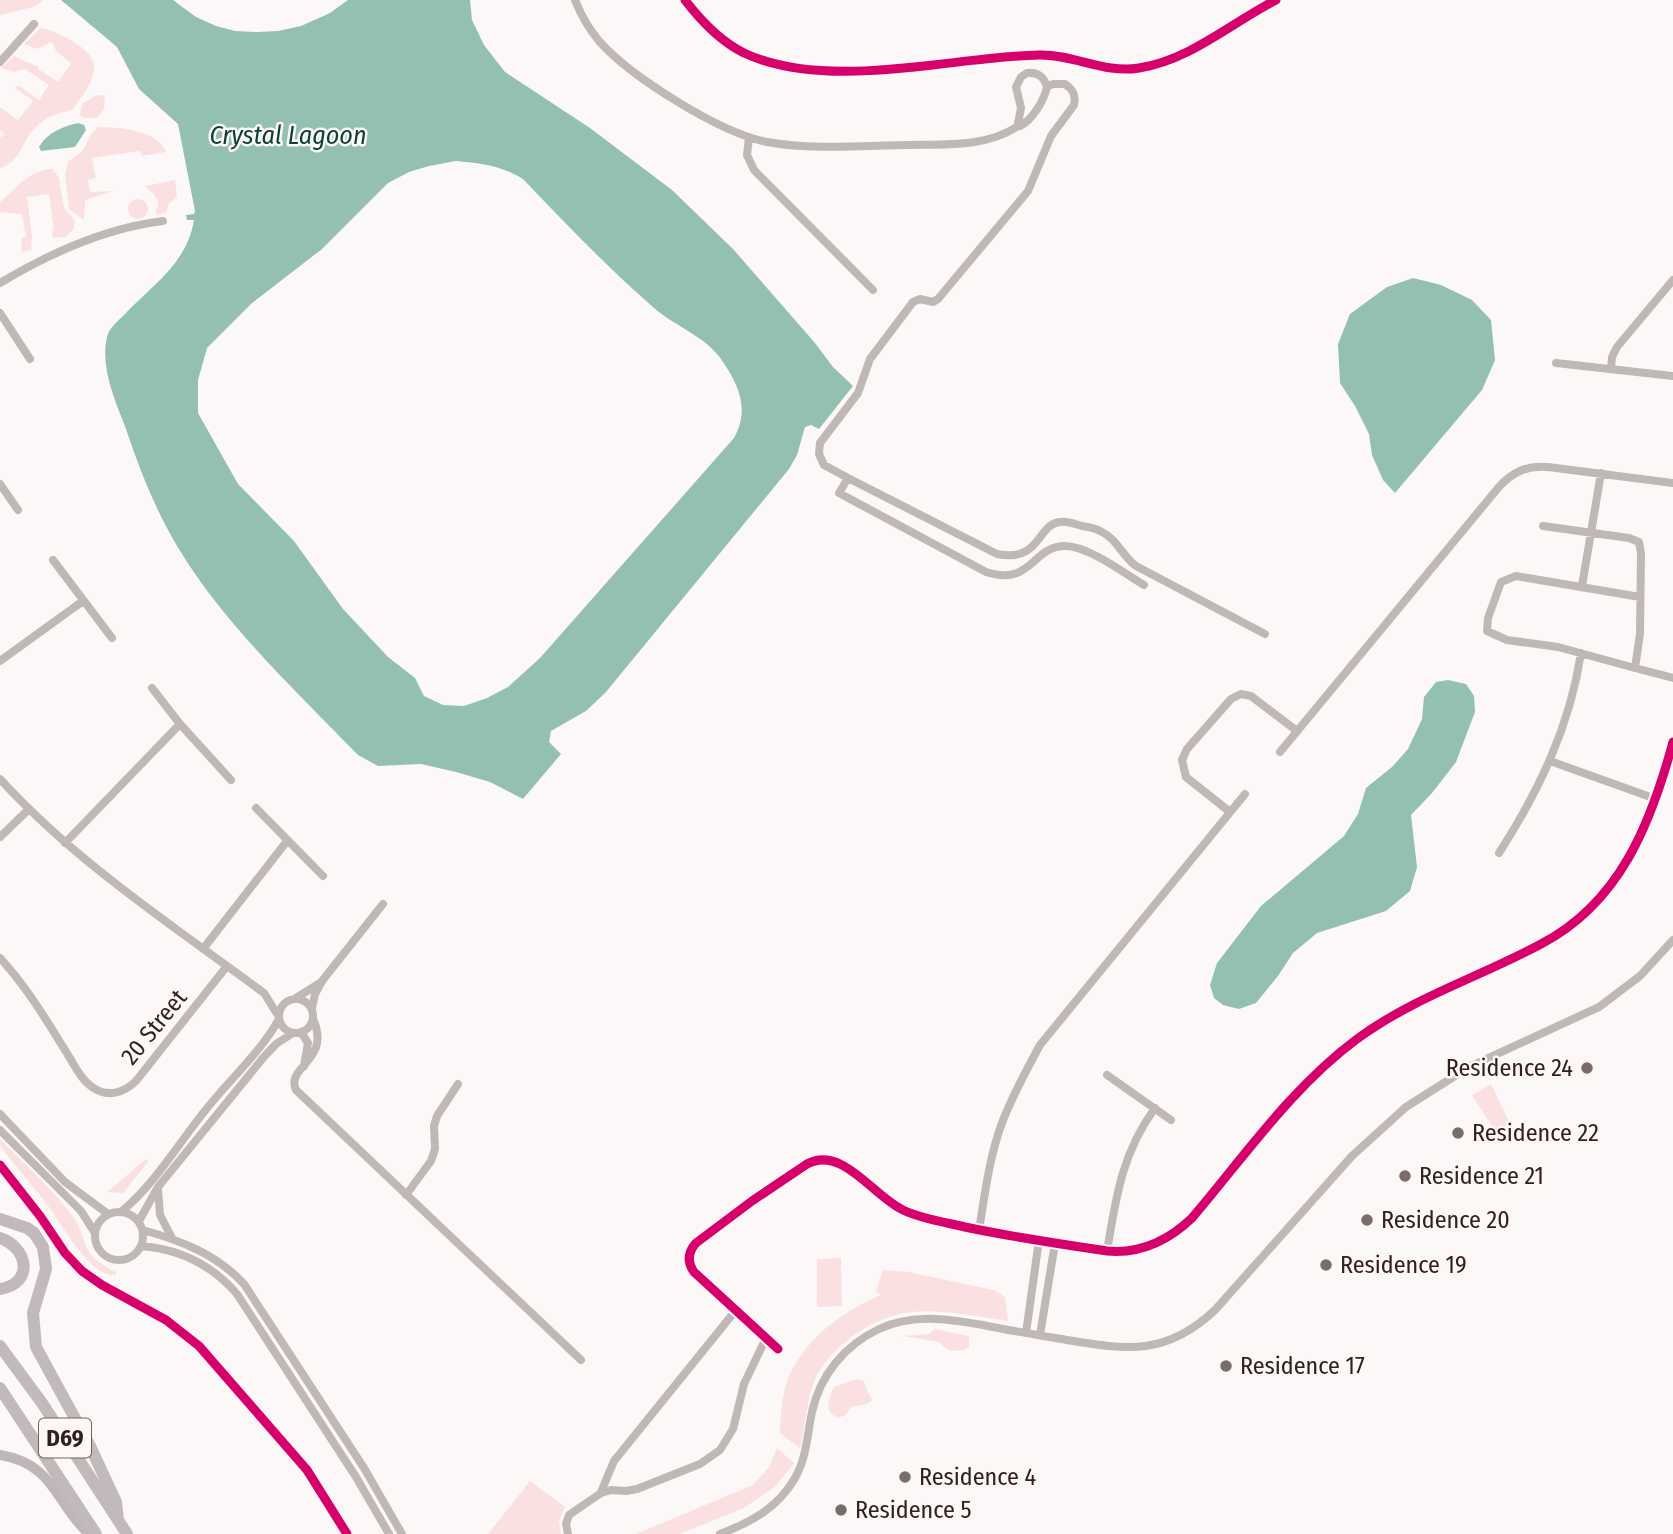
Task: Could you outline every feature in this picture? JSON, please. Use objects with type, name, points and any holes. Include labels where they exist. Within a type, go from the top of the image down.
[{"type":"main road","points":[[0,1219],[27,1228],[34,1233],[43,1247],[46,1269],[33,1313],[36,1347],[97,1460],[116,1502],[118,1520]]},
{"type":"main road","points":[[0,1238],[19,1248],[24,1264],[22,1275],[15,1283],[0,1289]]},
{"type":"main road","name":"D69","points":[[0,1346],[42,1403],[127,1534]]},
{"type":"main road","name":"D69","points":[[0,1388],[96,1534]]},
{"type":"street","points":[[575,0],[584,21],[595,36],[619,59],[681,103],[749,138],[780,144],[817,146],[944,144],[989,139],[1023,126],[1046,94],[1047,87],[1041,76],[1035,73],[1024,75],[1018,80],[1016,91],[1021,108],[1018,126]]},
{"type":"street","points":[[0,62],[34,24]]},
{"type":"street","points":[[1047,87],[1059,83],[1070,87],[1075,98],[1074,104],[1051,136],[1027,191],[939,299],[933,302],[920,299],[913,302],[870,359],[858,393],[820,443],[818,454],[824,465],[992,552],[1003,555],[1016,555],[1027,551],[1037,544],[1050,526],[1057,523],[1064,522],[1099,530],[1111,538],[1125,557],[1136,566],[1265,634]]},
{"type":"street","points":[[749,138],[747,155],[754,170],[873,290]]},
{"type":"street","points":[[0,283],[55,254],[91,239],[163,221]]},
{"type":"street","points":[[1611,369],[1612,358],[1618,347],[1673,280]]},
{"type":"street","points":[[0,313],[30,359]]},
{"type":"street","points":[[1556,363],[1673,376]]},
{"type":"street","points":[[1280,752],[1506,479],[1515,472],[1537,466],[1673,483]]},
{"type":"street","points":[[1582,586],[1601,473]]},
{"type":"street","points":[[848,478],[839,494],[986,572],[999,575],[1018,573],[1029,568],[1048,551],[1067,546],[1085,551],[1144,584]]},
{"type":"street","points":[[0,484],[18,510]]},
{"type":"street","points":[[1543,526],[1629,538],[1639,542],[1640,634],[1635,668]]},
{"type":"street","points":[[52,560],[112,638]]},
{"type":"street","points":[[1640,597],[1516,576],[1501,582],[1488,618],[1487,631],[1507,640],[1558,647],[1673,678]]},
{"type":"street","points":[[0,662],[83,601]]},
{"type":"street","points":[[1499,853],[1527,808],[1550,761],[1576,686],[1581,653]]},
{"type":"street","points":[[152,688],[180,724],[231,780]]},
{"type":"street","points":[[1230,813],[1186,776],[1181,765],[1182,756],[1187,749],[1231,699],[1241,694],[1251,696],[1297,731]]},
{"type":"street","points":[[65,843],[180,724]]},
{"type":"street","points":[[778,1349],[694,1272],[689,1261],[691,1249],[696,1242],[752,1201],[817,1160],[839,1162],[888,1201],[911,1213],[979,1230],[1107,1251],[1147,1247],[1167,1238],[1184,1226],[1309,1081],[1357,1039],[1410,1005],[1543,944],[1580,919],[1610,888],[1642,836],[1673,742]]},
{"type":"street","points":[[1550,761],[1656,799]]},
{"type":"street","points":[[0,779],[65,843],[158,916],[264,993],[284,1028],[297,1032],[308,1043],[304,1066]]},
{"type":"street","points":[[979,1230],[991,1159],[1001,1125],[1040,1045],[1245,794]]},
{"type":"street","points":[[256,808],[323,876]]},
{"type":"street","points":[[0,837],[29,809]]},
{"type":"street","points":[[203,949],[287,841]]},
{"type":"street","points":[[383,904],[315,994],[312,1008],[318,1044],[314,1055],[293,1080],[296,1090],[581,1360]]},
{"type":"street","points":[[720,1534],[757,1517],[789,1489],[807,1450],[811,1414],[819,1389],[832,1367],[860,1340],[883,1327],[920,1318],[965,1322],[1125,1349],[1154,1345],[1186,1333],[1222,1303],[1352,1156],[1406,1107],[1469,1067],[1599,1007],[1646,971],[1673,940]]},
{"type":"street","name":"20 Street","points":[[0,958],[38,1006],[83,1079],[95,1089],[109,1094],[124,1091],[136,1081],[227,966]]},
{"type":"street","points":[[122,1211],[144,1188],[209,1105],[263,1045],[279,1018],[282,1005],[323,981]]},
{"type":"street","points":[[264,993],[305,1001],[312,1008]]},
{"type":"street","points":[[139,1221],[158,1187],[269,1051],[310,1026],[313,1019]]},
{"type":"street","points":[[1107,1075],[1171,1119]]},
{"type":"street","points":[[406,1195],[431,1161],[435,1149],[434,1126],[437,1116],[458,1084]]},
{"type":"street","points":[[209,1105],[219,1113]]},
{"type":"street","points":[[1107,1251],[1121,1175],[1138,1133],[1154,1108]]},
{"type":"street","points":[[0,1114],[65,1182],[108,1214]]},
{"type":"street","points":[[0,1130],[81,1212],[95,1233]]},
{"type":"street","points":[[158,1187],[160,1215],[172,1238]]},
{"type":"street","points":[[122,1211],[133,1215],[139,1221],[143,1230],[141,1246],[130,1257],[115,1260],[101,1252],[95,1233],[98,1224],[108,1214],[122,1211]]},
{"type":"street","points":[[143,1230],[195,1247],[217,1259],[244,1284],[364,1468],[402,1534]]},
{"type":"street","points":[[1026,1333],[1039,1240]]},
{"type":"street","points":[[1040,1335],[1055,1243]]},
{"type":"street","points":[[141,1246],[192,1258],[230,1286],[356,1477],[389,1534]]},
{"type":"street","points":[[1033,1284],[1048,1286]]},
{"type":"street","points":[[601,1493],[614,1461],[736,1310]]},
{"type":"street","points":[[568,1534],[566,1524],[569,1515],[601,1493],[638,1489],[700,1464],[720,1450],[733,1429],[744,1384],[766,1338]]},
{"type":"street","points":[[0,1455],[24,1462],[41,1472],[89,1534]]},
{"type":"street","points":[[608,1478],[619,1490]]},
{"type":"shaded area","points":[[0,0],[44,0],[33,7],[0,15]]},
{"type":"shaded area","points":[[41,28],[64,37],[87,52],[94,65],[93,77],[72,110],[40,123],[31,132],[13,161],[0,168],[0,138],[4,134],[0,130],[0,107],[18,120],[33,101],[15,88],[18,85],[39,100],[49,85],[25,69],[13,72],[1,68],[14,56],[39,67],[38,69],[58,82],[71,63],[56,51],[52,42],[37,49],[24,44]]},
{"type":"shaded area","points":[[97,95],[105,96],[104,109],[97,118],[83,118],[80,115],[82,104]]},
{"type":"shaded area","points":[[98,127],[146,134],[162,145],[166,152],[141,156],[140,151],[92,158],[96,178],[88,180],[90,192],[113,191],[85,200],[84,220],[69,209],[65,175],[68,162],[83,150]]},
{"type":"shaded area","points":[[53,169],[59,178],[64,208],[75,221],[74,229],[65,237],[53,238],[49,194],[27,197],[31,250],[22,252],[21,238],[26,237],[22,214],[0,212],[0,202],[30,176]]},
{"type":"shaded area","points":[[175,180],[177,197],[168,205],[166,213],[157,215],[157,200],[145,186]]},
{"type":"shaded area","points":[[138,199],[145,202],[148,209],[145,216],[138,219],[131,216],[128,209],[131,202]]},
{"type":"shaded area","points":[[1491,1084],[1510,1124],[1495,1131],[1472,1095]]},
{"type":"shaded area","points":[[0,1139],[60,1201],[75,1220],[89,1251],[116,1272],[116,1275],[106,1274],[87,1260],[0,1146]]},
{"type":"shaded area","points":[[146,1159],[148,1162],[123,1193],[107,1192]]},
{"type":"shaded area","points":[[841,1258],[842,1306],[817,1307],[817,1259]]},
{"type":"shaded area","points":[[883,1270],[908,1272],[994,1290],[1005,1297],[1008,1321],[924,1311],[898,1314],[857,1333],[834,1352],[817,1375],[808,1402],[800,1448],[780,1433],[783,1399],[789,1375],[810,1344],[831,1324],[881,1295],[876,1291]]},
{"type":"shaded area","points":[[934,1329],[969,1336],[969,1347],[950,1351],[938,1342],[903,1336],[929,1334]]},
{"type":"shaded area","points":[[857,1379],[863,1381],[872,1400],[867,1404],[851,1407],[846,1415],[838,1418],[829,1409],[834,1387]]},
{"type":"shaded area","points":[[777,1448],[794,1463],[776,1486],[744,1508],[680,1534],[636,1534],[753,1485],[769,1467]]},
{"type":"shaded area","points":[[530,1481],[565,1507],[559,1521],[561,1534],[488,1534]]},
{"type":"water","name":"Crystal Lagoon","points":[[61,0],[173,0],[196,17],[216,26],[235,31],[257,32],[301,26],[330,13],[348,0],[470,0],[472,20],[484,45],[505,72],[590,128],[672,190],[733,249],[833,367],[853,386],[819,429],[811,425],[805,427],[797,455],[789,469],[606,692],[586,711],[551,731],[549,742],[561,754],[523,799],[490,782],[456,772],[421,764],[378,766],[358,755],[247,640],[221,609],[197,577],[157,508],[117,407],[107,372],[105,349],[111,328],[176,262],[190,235],[194,220],[187,220],[186,215],[194,214],[195,211],[178,124],[139,89],[117,47]],"holes":[[[456,161],[499,168],[523,179],[636,292],[661,314],[698,337],[714,351],[733,378],[742,407],[734,438],[540,658],[508,687],[464,706],[443,705],[424,696],[415,678],[388,657],[343,609],[294,541],[238,484],[198,413],[198,380],[207,348],[252,303],[322,249],[388,183],[409,172]]]},
{"type":"water","points":[[78,123],[84,125],[86,130],[75,147],[41,151],[39,147],[51,134]]},
{"type":"water","points":[[1413,278],[1441,285],[1472,300],[1491,320],[1495,360],[1482,390],[1395,493],[1383,480],[1372,455],[1369,434],[1340,383],[1338,344],[1350,314],[1387,287]]},
{"type":"water","points":[[1448,680],[1466,684],[1474,696],[1475,712],[1456,762],[1411,815],[1417,867],[1410,891],[1386,911],[1317,933],[1293,953],[1256,1003],[1239,1009],[1223,1005],[1214,998],[1210,985],[1217,963],[1261,906],[1344,836],[1358,814],[1366,788],[1392,767],[1408,749],[1422,719],[1424,697],[1436,682]]},
{"type":"cycle path","points":[[685,0],[712,30],[744,53],[777,64],[813,70],[851,71],[1039,55],[1064,57],[1114,68],[1139,68],[1158,64],[1193,49],[1276,0]]},
{"type":"cycle path","points":[[778,1349],[694,1272],[689,1261],[691,1250],[696,1243],[752,1201],[807,1164],[820,1160],[833,1161],[857,1175],[903,1210],[933,1220],[1107,1251],[1142,1248],[1164,1239],[1192,1218],[1290,1101],[1333,1058],[1357,1039],[1424,999],[1541,944],[1592,907],[1612,883],[1642,831],[1673,742]]},
{"type":"cycle path","points":[[0,1165],[65,1253],[82,1271],[166,1320],[199,1346],[307,1470],[347,1534]]},
{"type":"place","name":"Residence 24","points":[[1587,1068]]},
{"type":"place","name":"Residence 22","points":[[1458,1133]]},
{"type":"place","name":"Residence 21","points":[[1405,1176]]},
{"type":"place","name":"Residence 20","points":[[1367,1220]]},
{"type":"place","name":"Residence 19","points":[[1326,1265]]},
{"type":"place","name":"Residence 17","points":[[1226,1366]]},
{"type":"place","name":"Residence 4","points":[[905,1477]]},
{"type":"place","name":"Residence 5","points":[[841,1510]]}]
